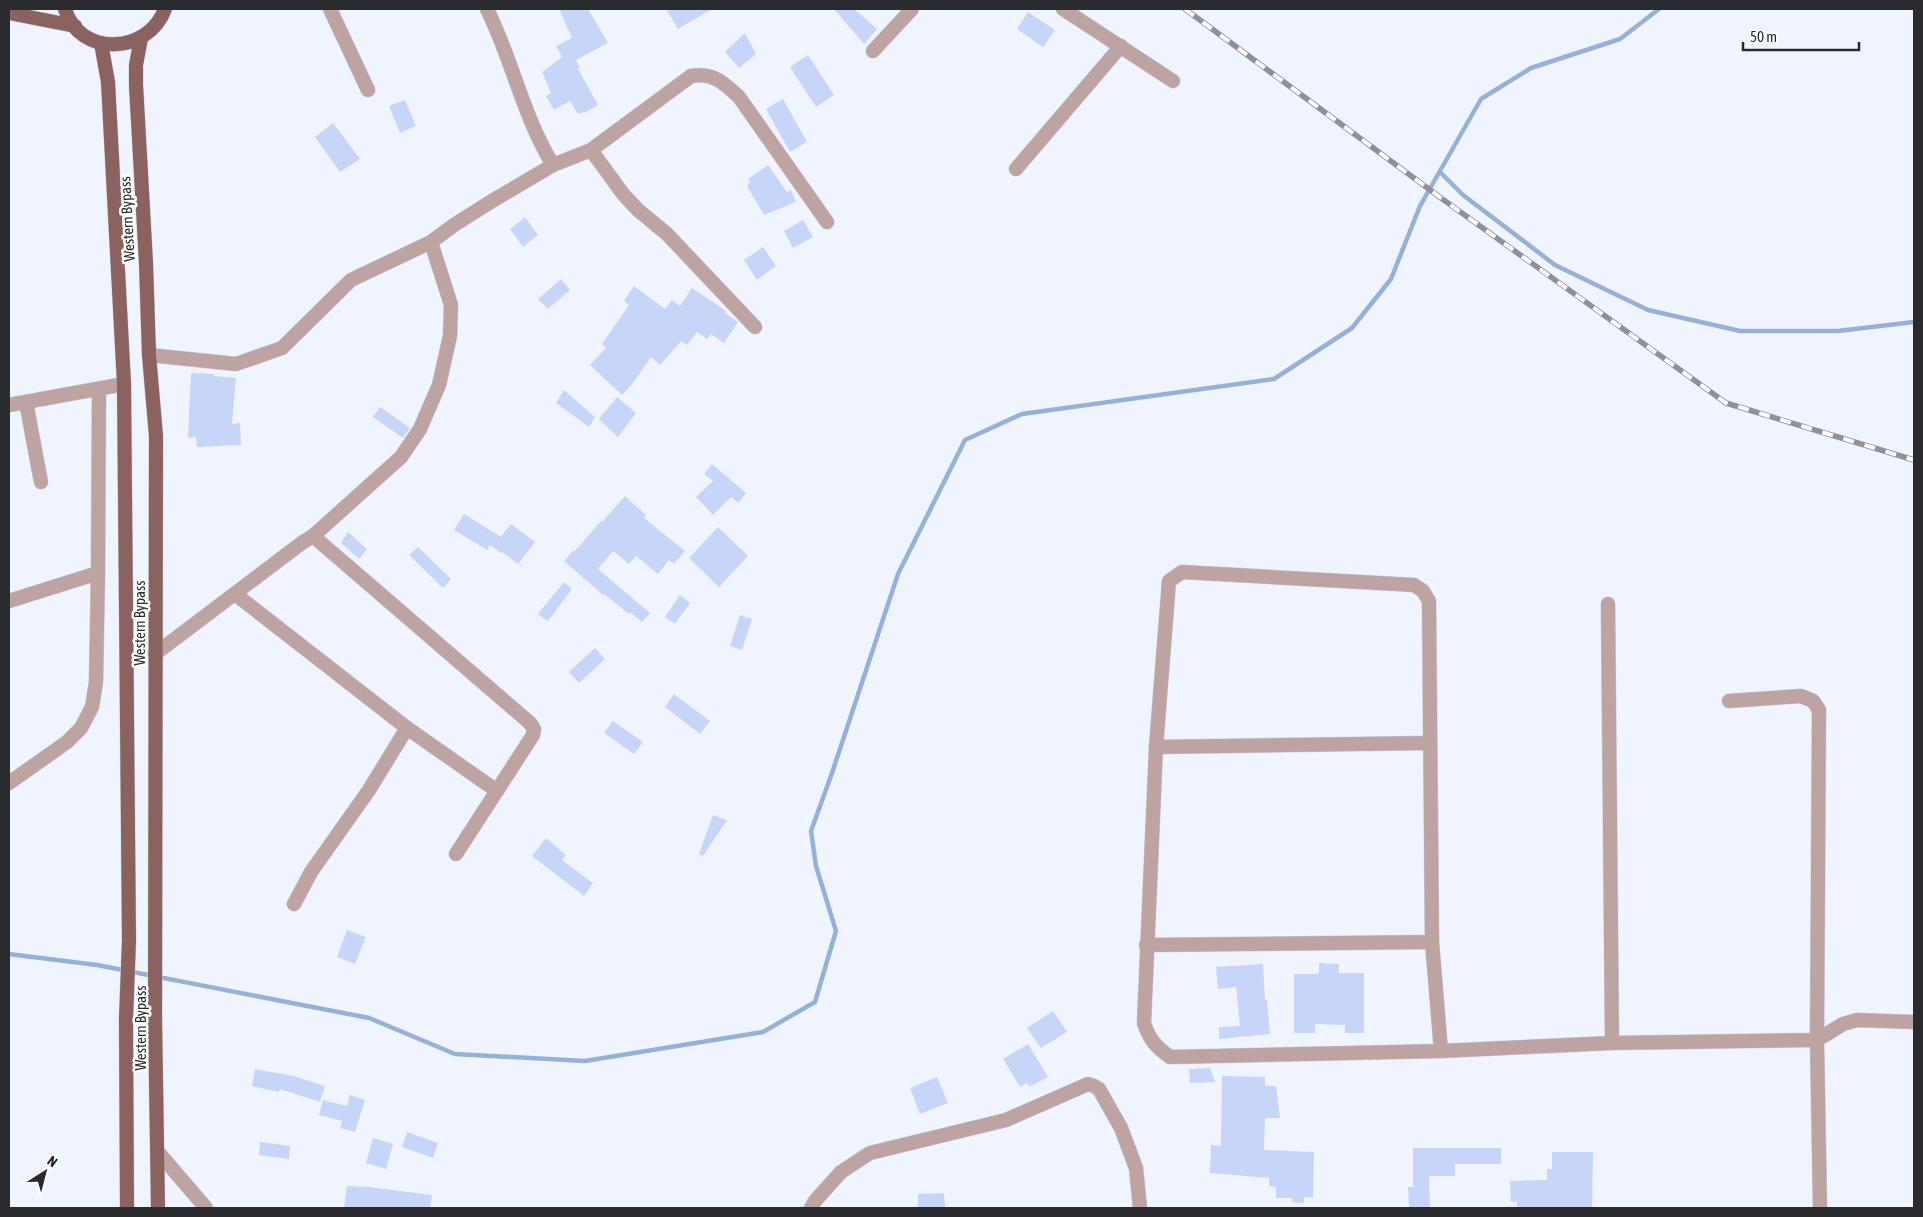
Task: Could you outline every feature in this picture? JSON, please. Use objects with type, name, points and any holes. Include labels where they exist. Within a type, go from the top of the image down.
[{"type":"main road","points":[[65,9],[75,26],[87,36],[101,43],[115,44],[128,43],[141,38],[153,29],[165,9]]},
{"type":"main road","points":[[9,13],[75,26]]},
{"type":"main road","name":"Western Bypass","points":[[141,38],[136,65],[136,85],[149,355],[156,436],[155,1018],[158,1208]]},
{"type":"main road","name":"Western Bypass","points":[[101,43],[108,82],[124,384],[129,940],[126,1019],[126,1208]]},
{"type":"street","points":[[330,9],[368,90]]},
{"type":"street","points":[[487,9],[527,111],[543,148],[553,165]]},
{"type":"street","points":[[873,51],[912,9]]},
{"type":"street","points":[[1063,9],[1173,80]]},
{"type":"street","points":[[1016,169],[1121,46]]},
{"type":"street","points":[[149,355],[236,364],[282,348],[351,280],[431,242],[484,205],[553,165],[591,150],[691,76],[702,74],[712,77],[725,84],[739,98],[827,222]]},
{"type":"street","points":[[591,150],[623,194],[638,210],[667,234],[755,326]]},
{"type":"street","points":[[155,654],[313,536],[401,457],[420,429],[439,385],[450,336],[450,305],[431,242]]},
{"type":"street","points":[[9,405],[124,384]]},
{"type":"street","points":[[9,783],[67,742],[80,728],[92,707],[96,682],[99,389]]},
{"type":"street","points":[[26,402],[41,482]]},
{"type":"street","points":[[313,536],[530,723],[534,729],[533,735],[456,854]]},
{"type":"street","points":[[1441,1051],[1432,942],[1429,601],[1423,591],[1414,584],[1182,572],[1169,581],[1156,748],[1144,1023],[1149,1038],[1158,1049],[1170,1057],[1441,1051],[1612,1043],[1817,1040],[1843,1024],[1857,1020],[1914,1022]]},
{"type":"street","points":[[9,601],[98,573]]},
{"type":"street","points":[[235,594],[407,728],[497,790]]},
{"type":"street","points":[[1608,604],[1612,1043]]},
{"type":"street","points":[[1728,701],[1801,696],[1813,700],[1819,710],[1817,1040],[1820,1208]]},
{"type":"street","points":[[294,904],[315,866],[357,808],[407,728]]},
{"type":"street","points":[[1156,748],[1429,744]]},
{"type":"street","points":[[1146,945],[1432,942]]},
{"type":"street","points":[[811,1208],[841,1172],[870,1153],[1006,1120],[1088,1084],[1099,1089],[1120,1128],[1136,1168],[1140,1208]]},
{"type":"street","points":[[158,1152],[206,1208]]},
{"type":"building","points":[[559,9],[588,9],[608,43],[576,60],[580,68],[578,69],[598,105],[584,113],[578,114],[570,101],[554,110],[546,96],[551,93],[542,72],[562,57],[556,46],[572,38]]},
{"type":"building","points":[[666,9],[712,9],[678,29]]},
{"type":"building","points":[[834,9],[854,9],[877,29],[864,44]]},
{"type":"building","points":[[1028,12],[1055,30],[1043,47],[1017,29]]},
{"type":"building","points":[[745,33],[756,54],[739,68],[725,52]]},
{"type":"building","points":[[808,55],[834,95],[816,107],[790,67]]},
{"type":"building","points":[[783,99],[807,142],[790,152],[766,109]]},
{"type":"building","points":[[405,100],[416,126],[400,133],[389,106]]},
{"type":"building","points":[[333,123],[360,159],[340,172],[315,137]]},
{"type":"building","points":[[768,165],[787,192],[791,190],[796,202],[764,215],[747,186],[750,183],[748,179]]},
{"type":"building","points":[[525,217],[538,235],[523,247],[510,229]]},
{"type":"building","points":[[803,220],[813,237],[793,248],[784,231]]},
{"type":"building","points":[[763,247],[776,266],[757,280],[744,260]]},
{"type":"building","points":[[561,279],[570,290],[548,309],[538,299]]},
{"type":"building","points":[[634,286],[665,309],[672,300],[680,306],[692,288],[726,311],[725,313],[738,322],[724,343],[711,334],[707,339],[697,332],[687,345],[681,341],[660,365],[651,357],[622,395],[590,365],[606,348],[602,344],[629,305],[624,301]]},
{"type":"building","points":[[191,373],[214,374],[214,376],[236,378],[232,424],[240,423],[241,445],[197,447],[196,437],[188,438]]},
{"type":"building","points":[[564,390],[595,417],[589,427],[556,403]]},
{"type":"building","points":[[617,397],[636,413],[618,437],[599,419]]},
{"type":"building","points":[[380,407],[410,428],[403,438],[373,417]]},
{"type":"building","points":[[712,464],[746,493],[738,503],[731,497],[713,515],[696,497],[713,481],[704,474]]},
{"type":"building","points":[[625,496],[646,515],[644,518],[685,551],[674,564],[669,560],[658,574],[636,556],[629,564],[613,551],[598,569],[650,613],[642,622],[603,595],[564,561]]},
{"type":"building","points":[[464,514],[501,537],[511,524],[535,542],[518,564],[490,545],[487,550],[454,530]]},
{"type":"building","points":[[718,527],[748,556],[719,587],[689,558]]},
{"type":"building","points":[[348,532],[367,549],[359,559],[341,543]]},
{"type":"building","points":[[418,547],[451,579],[443,588],[409,555]]},
{"type":"building","points":[[564,582],[572,589],[548,621],[538,614]]},
{"type":"building","points":[[680,595],[690,603],[675,624],[665,617]]},
{"type":"building","points":[[740,615],[752,619],[742,650],[730,646]]},
{"type":"building","points":[[595,648],[605,659],[579,683],[569,672]]},
{"type":"building","points":[[674,694],[710,721],[700,734],[665,707]]},
{"type":"building","points":[[613,721],[643,742],[634,754],[604,733]]},
{"type":"building","points":[[713,815],[727,820],[703,856],[699,854]]},
{"type":"building","points":[[546,838],[566,855],[562,860],[593,883],[584,896],[532,856]]},
{"type":"building","points":[[347,930],[366,937],[355,964],[337,957]]},
{"type":"building","points":[[1319,963],[1339,964],[1339,973],[1364,973],[1364,1033],[1345,1033],[1345,1025],[1315,1024],[1315,1033],[1294,1033],[1294,974],[1319,974]]},
{"type":"building","points":[[1263,964],[1265,1000],[1267,1000],[1270,1034],[1219,1039],[1219,1027],[1240,1026],[1236,987],[1218,989],[1216,967]]},
{"type":"building","points":[[1053,1011],[1067,1032],[1041,1048],[1027,1028]]},
{"type":"building","points":[[1028,1044],[1048,1077],[1029,1087],[1027,1083],[1020,1087],[1003,1059]]},
{"type":"building","points":[[1210,1068],[1215,1082],[1190,1083],[1189,1069]]},
{"type":"building","points":[[255,1069],[293,1076],[325,1086],[320,1102],[280,1089],[279,1092],[252,1086]]},
{"type":"building","points":[[1222,1076],[1265,1077],[1265,1086],[1276,1086],[1280,1118],[1265,1118],[1264,1150],[1314,1152],[1313,1198],[1304,1197],[1304,1203],[1292,1202],[1292,1198],[1276,1198],[1276,1187],[1269,1186],[1269,1178],[1210,1173],[1211,1145],[1221,1146]]},
{"type":"building","points":[[937,1077],[948,1103],[920,1114],[910,1088]]},
{"type":"building","points":[[350,1095],[365,1100],[355,1132],[340,1128],[342,1121],[319,1115],[323,1100],[347,1106]]},
{"type":"building","points":[[407,1132],[438,1143],[433,1158],[402,1147]]},
{"type":"building","points":[[373,1138],[393,1144],[386,1169],[366,1163]]},
{"type":"building","points":[[260,1142],[290,1146],[289,1159],[259,1155]]},
{"type":"building","points":[[1413,1148],[1501,1148],[1501,1164],[1455,1164],[1455,1176],[1429,1176],[1430,1208],[1409,1208],[1408,1187],[1413,1187]]},
{"type":"building","points":[[1552,1152],[1593,1152],[1592,1208],[1517,1208],[1517,1202],[1511,1202],[1510,1181],[1547,1180],[1547,1169],[1552,1169]]},
{"type":"building","points":[[347,1186],[432,1195],[430,1208],[344,1208]]},
{"type":"building","points":[[944,1193],[945,1208],[918,1208],[918,1194]]},
{"type":"waterway","points":[[9,954],[97,965],[369,1018],[455,1054],[585,1061],[763,1032],[815,1002],[836,931],[816,866],[811,831],[898,574],[965,440],[1022,414],[1274,379],[1352,328],[1391,279],[1420,206],[1481,99],[1531,68],[1620,39],[1659,9]]},
{"type":"waterway","points":[[1440,172],[1463,195],[1555,265],[1648,310],[1740,331],[1838,331],[1914,322]]},
{"type":"railway","points":[[1185,9],[1441,198],[1726,403],[1914,460]]}]
